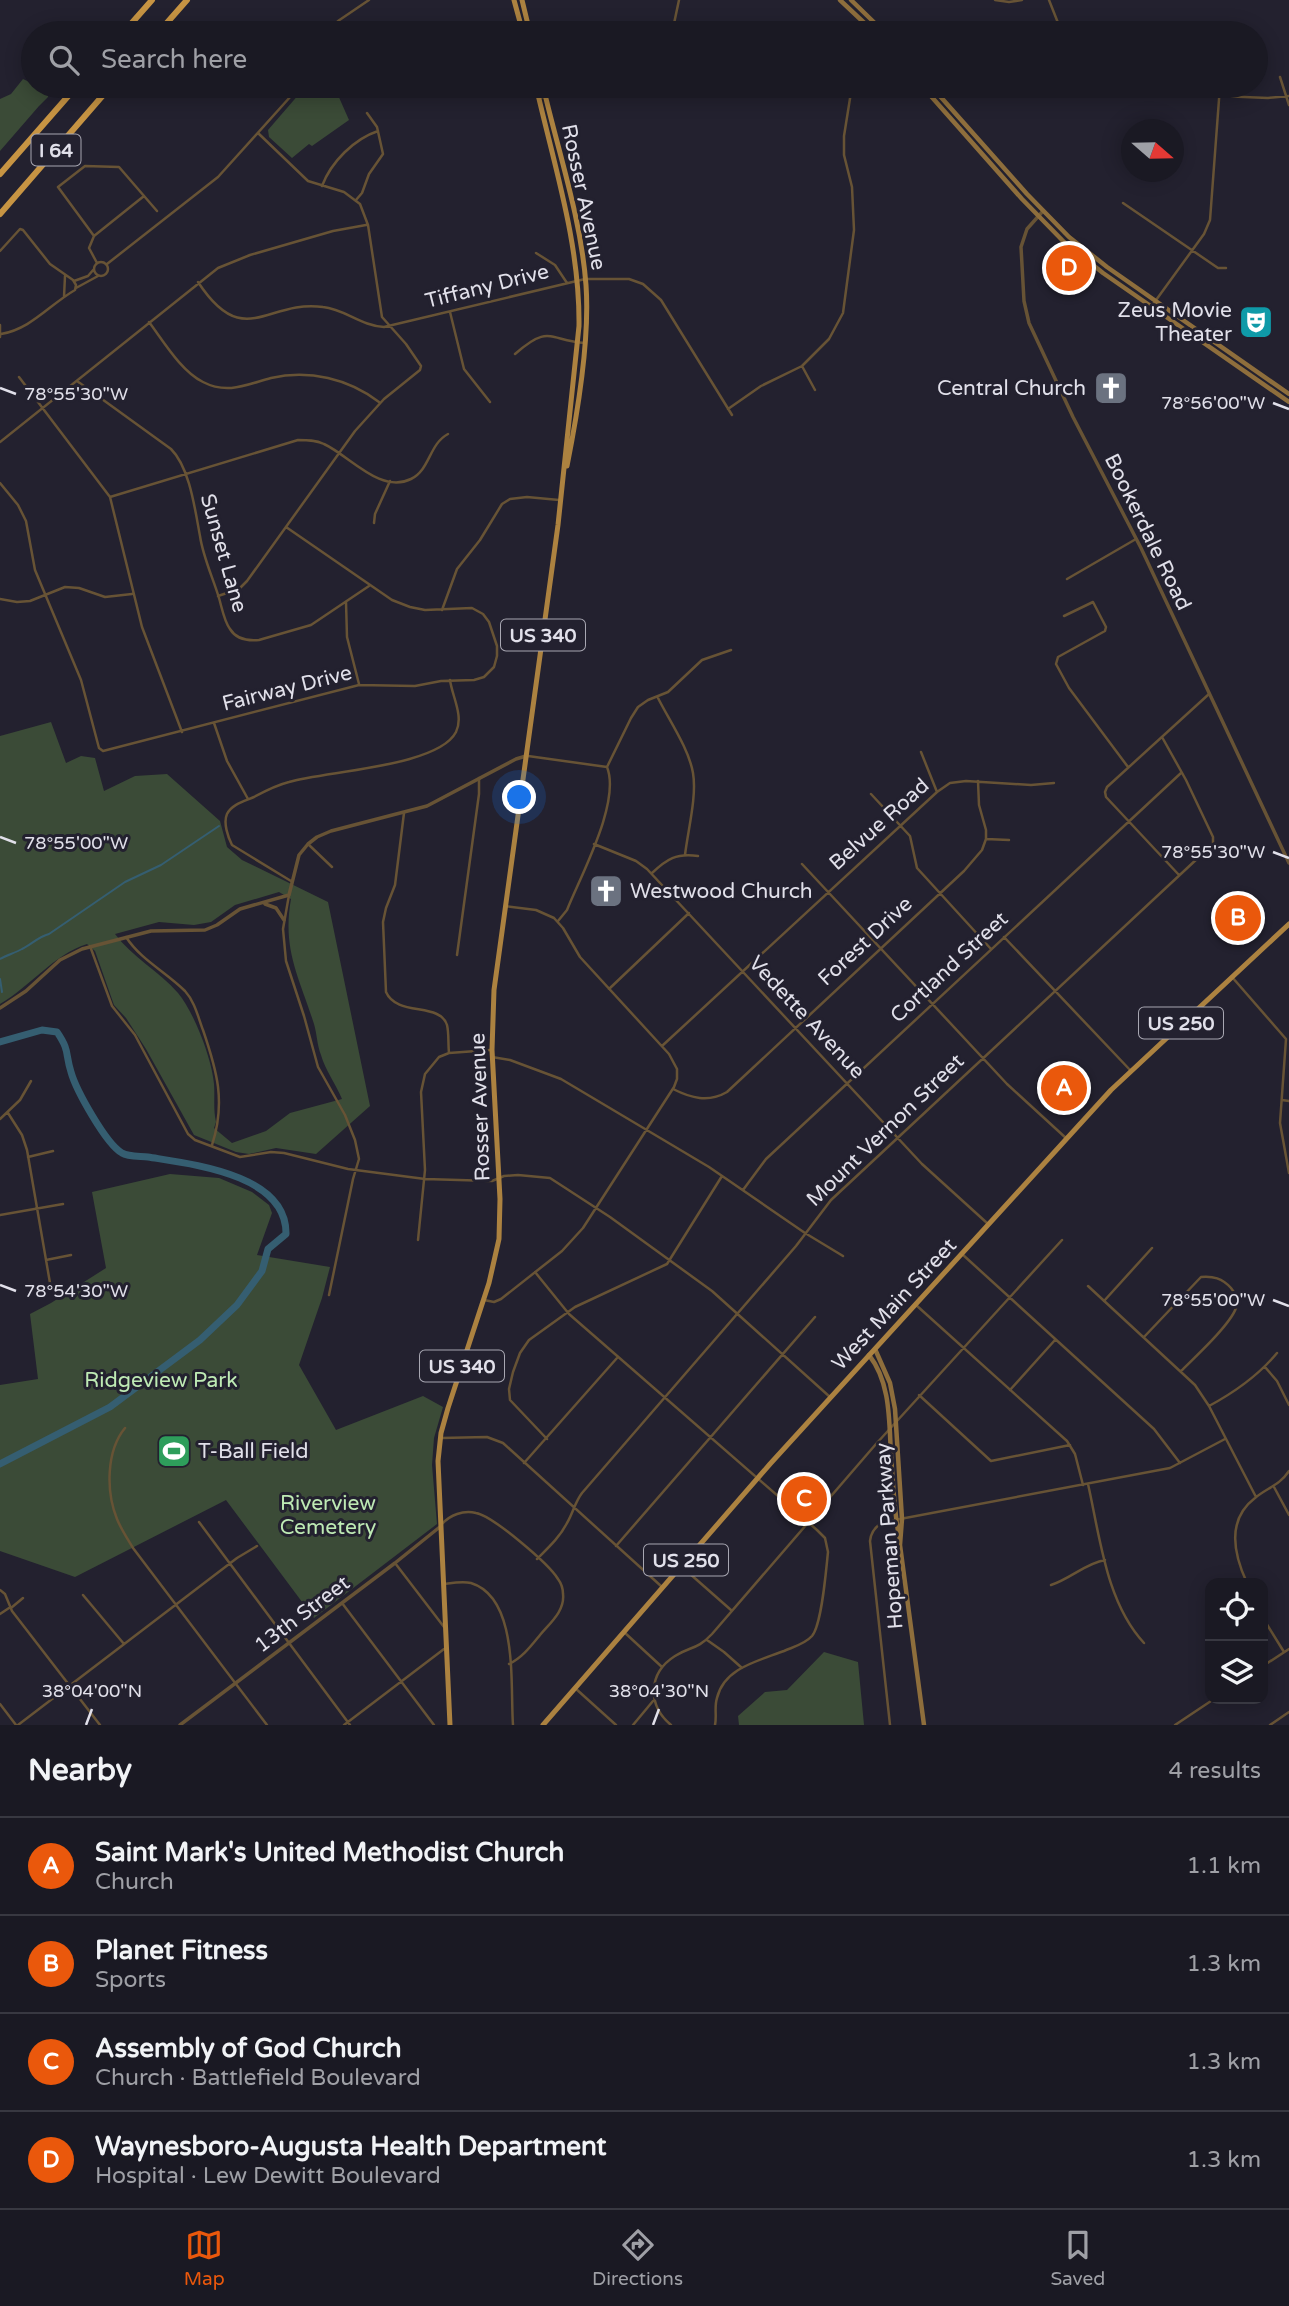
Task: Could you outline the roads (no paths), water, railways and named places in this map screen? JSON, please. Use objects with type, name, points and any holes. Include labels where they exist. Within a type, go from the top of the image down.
[{"type":"highway","points":[[134,21],[152,0]]},
{"type":"highway","points":[[169,21],[187,0]]},
{"type":"highway","name":"I 64","points":[[0,174],[66,98]]},
{"type":"highway","name":"I 64","points":[[0,214],[101,98]]},
{"type":"main road","points":[[514,0],[520,21]]},
{"type":"main road","points":[[522,0],[527,21]]},
{"type":"main road","points":[[840,0],[862,21]]},
{"type":"main road","points":[[850,0],[872,21]]},
{"type":"main road","name":"Rosser Avenue","points":[[450,1725],[440,1526],[440,1438],[498,1248],[500,1212],[492,1054],[493,999],[561,500],[567,428],[581,343],[582,280],[542,98]]},
{"type":"main road","points":[[933,98],[1038,216],[1087,261],[1289,402]]},
{"type":"main road","points":[[942,98],[1043,211],[1091,256],[1289,394]]},
{"type":"main road","name":"West Main Street","points":[[543,1725],[757,1479],[1067,1139],[1131,1071],[1289,924]]},
{"type":"main road","name":"Hopeman Parkway","points":[[875,1349],[890,1383],[896,1422],[900,1545],[924,1725]]},
{"type":"main road","points":[[869,1355],[876,1364],[884,1386],[899,1520]]},
{"type":"street","points":[[338,21],[369,0]]},
{"type":"street","points":[[675,21],[678,0]]},
{"type":"street","points":[[995,0],[1022,0]]},
{"type":"street","points":[[1049,0],[1057,21]]},
{"type":"street","points":[[1280,77],[1289,105]]},
{"type":"street","points":[[1268,98],[1288,96]]},
{"type":"street","points":[[107,264],[212,182],[289,98]]},
{"type":"street","points":[[728,409],[761,386],[802,366],[830,339],[838,324],[847,297],[855,230],[854,207],[844,155],[844,135],[850,98]]},
{"type":"street","points":[[1151,307],[1206,230],[1211,212],[1220,98]]},
{"type":"street","points":[[356,200],[383,154],[376,124],[367,113]]},
{"type":"street","points":[[322,186],[340,158],[367,136],[378,131]]},
{"type":"street","points":[[218,596],[243,585],[339,453],[380,403],[420,370],[420,363],[382,317],[368,225],[363,209],[344,192],[304,178],[258,133]]},
{"type":"street","points":[[94,236],[58,187],[85,166],[119,167],[157,211]]},
{"type":"street","points":[[97,263],[89,248],[94,236],[144,196]]},
{"type":"street","points":[[1124,203],[1218,268],[1226,268]]},
{"type":"street","name":"Bookerdale Road","points":[[1043,211],[1026,232],[1021,247],[1027,317],[1136,539],[1289,863]]},
{"type":"street","points":[[0,442],[224,264],[338,230],[368,225]]},
{"type":"street","points":[[0,251],[20,229],[23,230],[50,264],[73,280],[76,288]]},
{"type":"street","points":[[536,253],[559,270],[567,283]]},
{"type":"street","points":[[65,282],[88,276],[97,263],[102,261],[107,264]]},
{"type":"street","points":[[0,325],[0,336],[32,323],[76,288],[107,273],[107,264]]},
{"type":"street","points":[[93,270],[98,276]]},
{"type":"street","points":[[64,297],[65,275]]},
{"type":"street","name":"Tiffany Drive","points":[[198,282],[218,307],[239,318],[260,318],[318,306],[339,310],[370,325],[390,326],[582,280],[629,279],[655,293],[673,317],[732,415]]},
{"type":"street","points":[[65,290],[72,292]]},
{"type":"street","points":[[450,312],[464,369],[490,402]]},
{"type":"street","points":[[149,322],[186,369],[207,384],[222,388],[240,388],[281,376],[315,376],[341,381],[365,392],[380,403]]},
{"type":"street","points":[[515,354],[545,335],[581,343]]},
{"type":"street","points":[[802,366],[815,390]]},
{"type":"street","points":[[19,377],[110,497],[142,628],[182,732]]},
{"type":"street","name":"Sunset Lane","points":[[77,381],[171,449],[178,457],[197,514],[201,540],[218,596],[230,629],[240,637],[254,641],[311,625],[369,586]]},
{"type":"street","points":[[110,497],[290,440],[317,442],[368,473],[390,481],[403,481],[417,475],[436,443],[448,434]]},
{"type":"street","points":[[374,523],[375,514],[390,481]]},
{"type":"street","points":[[0,482],[18,505],[26,521],[35,570],[44,595]]},
{"type":"street","points":[[442,610],[457,569],[480,540],[502,503],[527,496],[561,500]]},
{"type":"street","name":"Fairway Drive","points":[[44,595],[81,680],[101,750],[106,752],[359,685],[397,687],[450,680],[474,680],[484,677],[494,667],[497,651],[489,622],[480,611],[467,608],[442,610],[410,607],[392,600],[286,527]]},
{"type":"street","points":[[1067,579],[1136,539]]},
{"type":"street","points":[[0,599],[23,602],[60,588],[72,587],[105,597],[134,594]]},
{"type":"street","points":[[346,602],[347,637],[359,685]]},
{"type":"street","points":[[1064,616],[1093,602],[1106,626],[1105,631],[1099,635],[1058,657],[1056,664],[1069,688],[1129,768]]},
{"type":"street","points":[[607,767],[635,711],[643,703],[674,687],[702,660],[731,650]]},
{"type":"street","points":[[291,881],[235,848],[230,842],[227,815],[235,806],[288,782],[392,764],[443,745],[455,734],[458,724],[450,680]]},
{"type":"street","points":[[1179,875],[1105,792],[1107,787],[1209,694]]},
{"type":"street","points":[[658,697],[691,766],[694,780],[685,855]]},
{"type":"street","points":[[214,723],[227,761],[248,799]]},
{"type":"street","name":"Mount Vernon Street","points":[[537,1559],[564,1529],[582,1493],[806,1233],[831,1199],[1214,841],[1162,737]]},
{"type":"street","points":[[921,751],[937,792]]},
{"type":"street","points":[[329,1295],[359,1159],[345,1115],[318,1067],[286,961],[282,941],[284,920],[296,861],[308,844],[317,837],[427,806],[516,758],[607,767]]},
{"type":"street","points":[[558,922],[567,910],[607,811],[610,773],[607,767]]},
{"type":"street","name":"Cortland Street","points":[[743,1190],[766,1159],[1181,772]]},
{"type":"street","points":[[457,955],[479,778]]},
{"type":"street","points":[[978,781],[979,805],[986,839],[1009,840]]},
{"type":"street","name":"Belvue Road","points":[[662,1046],[900,825],[950,783],[1054,783]]},
{"type":"street","points":[[871,794],[912,840],[918,868],[991,949]]},
{"type":"street","points":[[404,813],[395,885],[383,922],[386,992],[390,1000],[401,1005],[442,1017],[447,1027],[449,1053]]},
{"type":"street","name":"Forest Drive","points":[[673,1089],[704,1099],[723,1094],[940,894],[978,857],[986,839]]},
{"type":"street","points":[[308,844],[332,867]]},
{"type":"street","name":"Vedette Avenue","points":[[594,844],[636,861],[652,873],[922,1164],[989,1225]]},
{"type":"street","points":[[652,873],[670,858],[698,856]]},
{"type":"street","points":[[803,864],[982,1058],[1067,1139]]},
{"type":"street","points":[[0,1008],[26,991],[72,953],[90,946],[159,930],[205,930],[240,909],[289,895]]},
{"type":"street","points":[[263,903],[276,908],[284,920]]},
{"type":"street","points":[[484,1300],[499,1300],[568,1245],[597,1208],[677,1079],[677,1069],[672,1059],[576,953],[558,922],[536,909],[505,906]]},
{"type":"street","points":[[609,989],[689,913]]},
{"type":"street","points":[[126,937],[144,958],[185,991],[195,1007],[219,1085],[219,1118],[212,1146]]},
{"type":"street","points":[[1004,937],[1131,1071]]},
{"type":"street","points":[[90,946],[112,1006],[135,1035],[188,1134],[195,1140],[234,1156],[284,1153],[357,1171],[425,1179],[492,1181],[504,1175],[550,1178],[597,1208],[712,1292],[831,1397]]},
{"type":"street","points":[[1232,976],[1288,1042],[1280,1123],[1289,1173]]},
{"type":"street","points":[[418,1240],[425,1179],[421,1092],[423,1079],[434,1062],[449,1053],[492,1054],[552,1074],[722,1176],[843,1256]]},
{"type":"street","points":[[0,1119],[20,1100],[31,1081]]},
{"type":"street","points":[[1282,1100],[1289,1101]]},
{"type":"street","points":[[8,1113],[22,1135],[28,1157],[50,1283]]},
{"type":"street","points":[[28,1157],[52,1152]]},
{"type":"street","points":[[547,1439],[512,1403],[510,1382],[520,1353],[529,1340],[566,1312],[660,1268],[669,1261],[722,1176]]},
{"type":"street","points":[[0,1215],[62,1204]]},
{"type":"street","points":[[671,1725],[660,1714],[653,1701],[654,1685],[662,1667],[676,1655],[699,1646],[706,1640],[919,1395],[1062,1240]]},
{"type":"street","points":[[1104,1301],[1152,1248]]},
{"type":"street","points":[[962,1254],[1154,1429],[1180,1463]]},
{"type":"street","points":[[46,1260],[71,1255]]},
{"type":"street","points":[[535,1272],[566,1312],[825,1538],[827,1558],[814,1633],[798,1645],[742,1668],[727,1678],[716,1701],[715,1725]]},
{"type":"street","points":[[1144,1337],[1201,1277],[1210,1276],[1227,1284],[1234,1292],[1236,1308],[1228,1321],[1181,1371]]},
{"type":"street","points":[[1088,1286],[1195,1385],[1209,1406],[1256,1497]]},
{"type":"street","points":[[916,1305],[1070,1445],[1083,1485]]},
{"type":"street","points":[[616,1546],[816,1317]]},
{"type":"street","points":[[1010,1390],[1055,1340]]},
{"type":"street","points":[[1209,1406],[1247,1382],[1265,1367],[1276,1353]]},
{"type":"street","points":[[524,1463],[618,1358]]},
{"type":"street","points":[[1265,1367],[1277,1381],[1289,1405]]},
{"type":"street","points":[[919,1395],[991,1461],[1070,1445]]},
{"type":"street","points":[[125,1428],[118,1439],[111,1464],[110,1494],[116,1517],[133,1548],[267,1725]]},
{"type":"street","points":[[440,1438],[494,1438],[503,1443],[662,1587]]},
{"type":"street","points":[[890,1725],[870,1541],[872,1532],[878,1525],[1161,1470],[1225,1439]]},
{"type":"street","points":[[1245,1578],[1234,1546],[1235,1529],[1246,1506],[1274,1487],[1289,1471]]},
{"type":"street","points":[[1088,1483],[1105,1560],[1119,1605],[1144,1643]]},
{"type":"street","points":[[1274,1487],[1289,1515]]},
{"type":"street","points":[[440,1526],[445,1520],[460,1513],[479,1513],[500,1525],[559,1580],[564,1594],[563,1604],[556,1616],[518,1660],[509,1664]]},
{"type":"street","points":[[199,1522],[349,1723]]},
{"type":"street","name":"13th Street","points":[[183,1724],[440,1526]]},
{"type":"street","points":[[0,1704],[17,1725],[229,1564],[257,1546]]},
{"type":"street","points":[[1051,1585],[1105,1560]]},
{"type":"street","points":[[395,1563],[445,1628]]},
{"type":"street","points":[[681,1566],[731,1611]]},
{"type":"street","points":[[444,1584],[473,1584],[495,1602],[506,1624],[513,1725]]},
{"type":"street","points":[[0,1590],[100,1725]]},
{"type":"street","points":[[83,1595],[124,1644]]},
{"type":"street","points":[[0,1614],[23,1598]]},
{"type":"street","points":[[342,1603],[434,1725]]},
{"type":"street","points":[[1268,1626],[1284,1652]]},
{"type":"street","points":[[624,1632],[662,1667]]},
{"type":"street","points":[[706,1640],[742,1668]]},
{"type":"street","points":[[344,1725],[446,1647]]},
{"type":"street","points":[[1268,1663],[1289,1649]]},
{"type":"street","points":[[575,1688],[616,1725]]},
{"type":"street","points":[[633,1725],[653,1701]]},
{"type":"street","points":[[1175,1725],[1206,1704]]},
{"type":"street","points":[[1270,1725],[1289,1712]]},
{"type":"waterway","points":[[0,959],[49,934],[125,882],[161,865],[219,826]]},
{"type":"waterway","points":[[0,979],[2,992]]},
{"type":"waterway","points":[[0,1042],[42,1030],[57,1032],[66,1048],[71,1072],[79,1091],[92,1116],[115,1148],[128,1155],[211,1169],[254,1185],[271,1198],[282,1214],[286,1234],[268,1249],[262,1271],[237,1305],[200,1340],[110,1407],[0,1464]]},
{"type":"place","name":"Waynesboro-Augusta Health Department","points":[[1069,268]]},
{"type":"place","name":"Zeus Movie Theater","points":[[1256,322]]},
{"type":"place","name":"Central Church","points":[[1111,388]]},
{"type":"place","name":"Westwood Church","points":[[606,891]]},
{"type":"place","name":"Planet Fitness","points":[[1238,918]]},
{"type":"place","name":"Saint Mark's United Methodist Church","points":[[1064,1088]]},
{"type":"place","name":"T-Ball Field","points":[[174,1451]]},
{"type":"place","name":"Assembly of God Church","points":[[804,1499]]},
{"type":"park label","name":"Ridgeview Park","points":[[161,1380]]},
{"type":"park label","name":"Riverview Cemetery","points":[[328,1515]]}]
